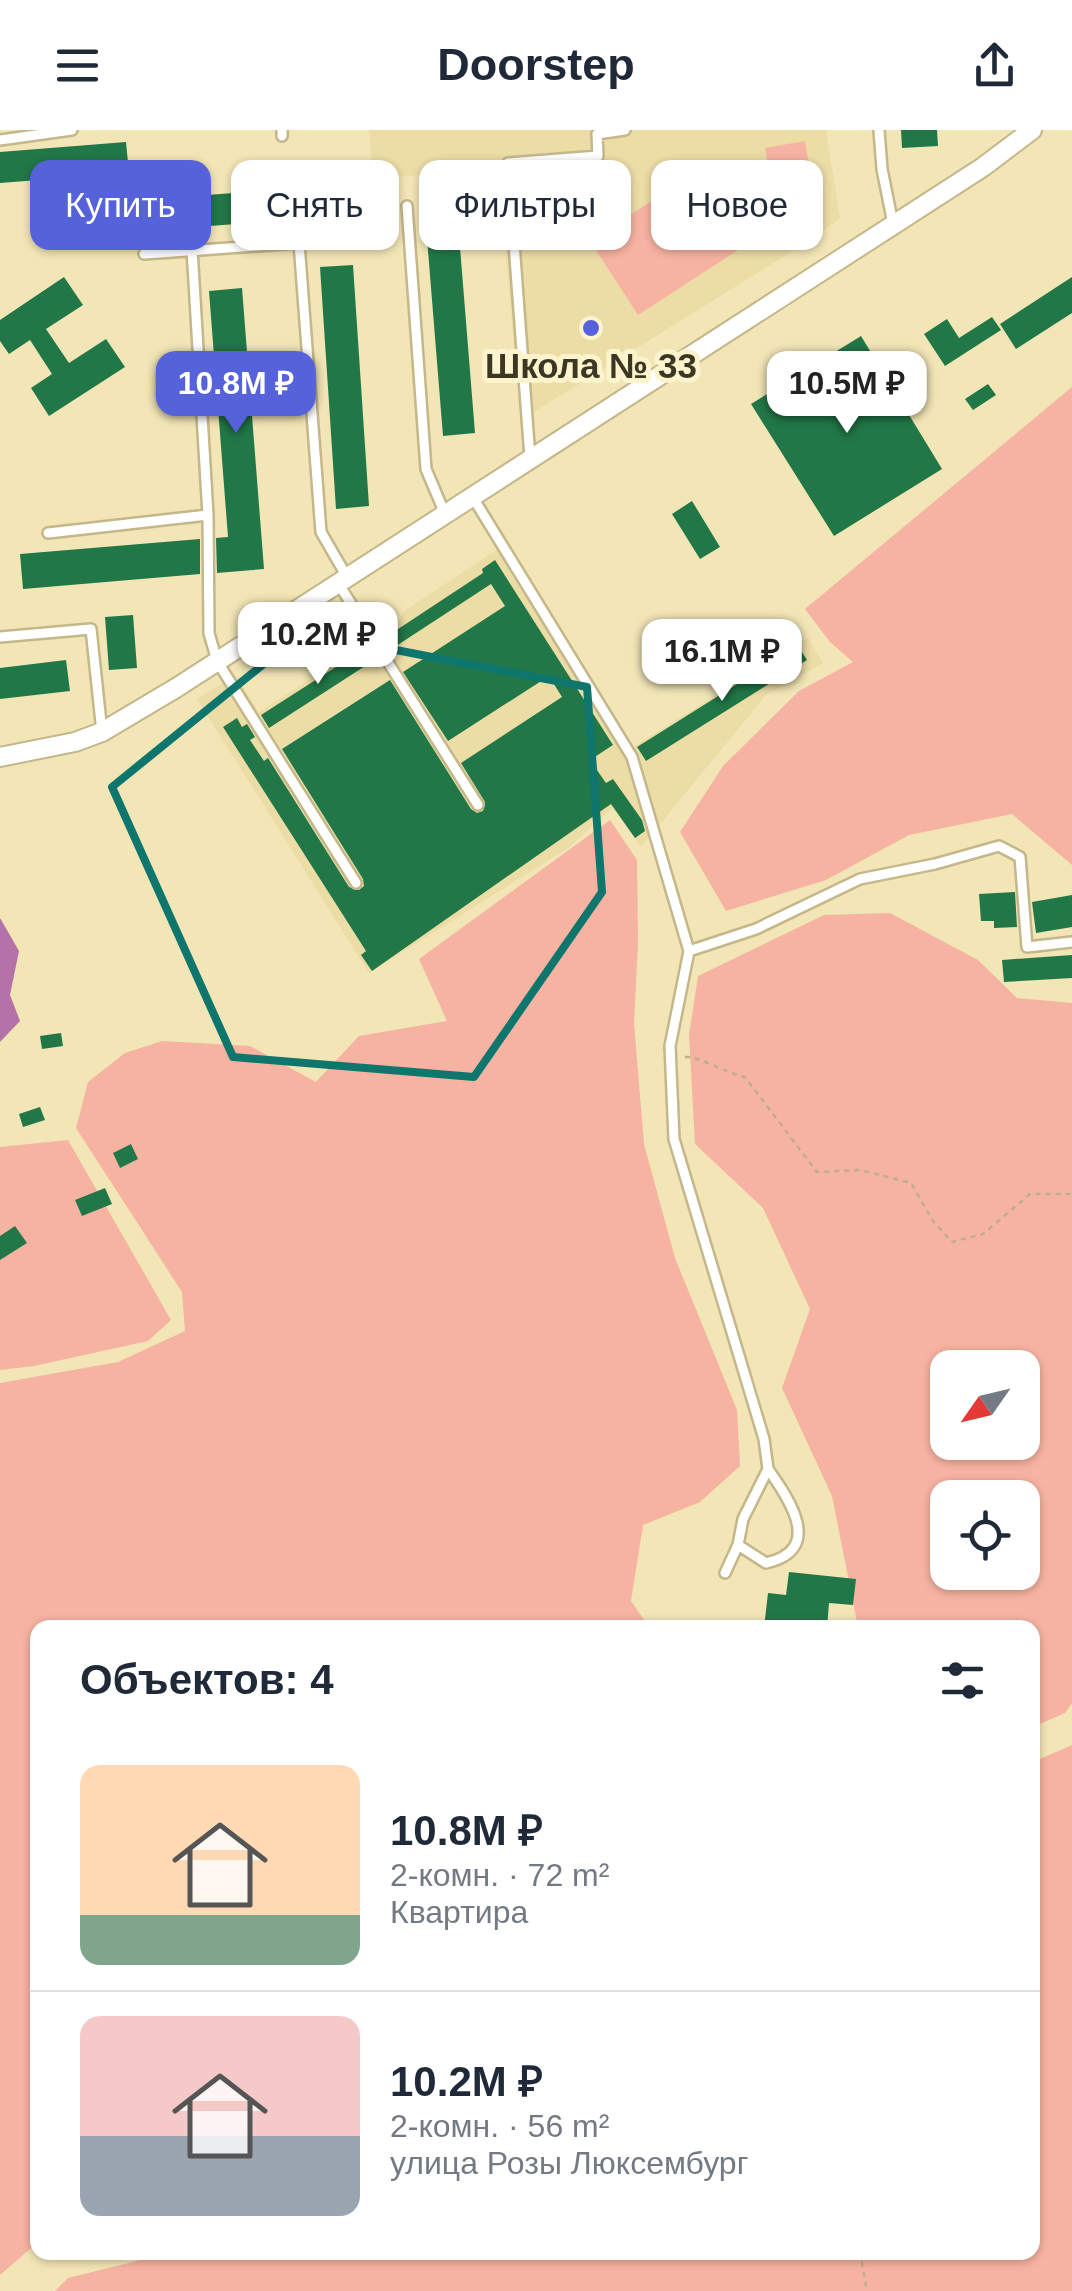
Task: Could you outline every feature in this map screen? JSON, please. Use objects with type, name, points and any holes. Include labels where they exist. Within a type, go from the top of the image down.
[{"type":"street","points":[[0,756],[75,742],[102,732],[893,224],[1024,133]]},
{"type":"lane","points":[[0,140],[72,130]]},
{"type":"lane","points":[[530,458],[508,163],[598,156],[597,134],[624,130]]},
{"type":"lane","points":[[878,130],[893,224]]},
{"type":"lane","points":[[407,206],[426,469],[445,514]]},
{"type":"lane","points":[[211,248],[299,243],[321,532],[343,580],[478,804]]},
{"type":"lane","points":[[144,254],[182,250]]},
{"type":"lane","points":[[192,250],[208,516],[209,633],[217,661],[356,882]]},
{"type":"lane","points":[[472,496],[632,757],[688,951],[670,1058],[674,1138],[764,1439],[768,1468],[800,1526],[796,1546],[786,1559],[766,1563],[738,1545]]},
{"type":"lane","points":[[48,533],[208,516]]},
{"type":"lane","points":[[0,637],[92,629],[102,732]]},
{"type":"lane","points":[[688,951],[756,929],[860,878],[935,864],[998,846],[1020,857],[1027,947],[1072,942]]},
{"type":"lane","points":[[725,1573],[768,1468]]},
{"type":"path","points":[[670,1058],[694,1056],[722,1072],[744,1077],[817,1172],[860,1170],[910,1183],[933,1221],[952,1242],[983,1234],[1030,1194],[1072,1194]]},
{"type":"path","points":[[861,2260],[867,2291]]},
{"type":"highlighted area","points":[[303,632],[587,687],[602,892],[474,1077],[233,1057],[112,787]]},
{"type":"shaded area","points":[[369,130],[826,130],[840,218],[823,231],[823,160],[651,160],[651,250],[794,250],[521,420],[505,250],[631,250],[631,160],[419,160],[419,175],[399,177],[399,160],[371,160]]},
{"type":"shaded area","points":[[805,141],[808,160],[767,160],[765,148]]},
{"type":"shaded area","points":[[651,201],[651,250],[738,250],[638,315],[596,250],[631,250],[631,214]]},
{"type":"shaded area","points":[[1072,387],[1072,865],[1012,814],[909,835],[826,880],[726,911],[680,832],[723,766],[799,691],[853,662],[830,642],[805,609]]},
{"type":"shaded area","points":[[498,549],[631,748],[808,638],[823,663],[766,695],[641,847],[613,808],[568,848],[369,973],[197,699],[235,675],[259,712],[398,622],[403,612]]},
{"type":"shaded area","points":[[610,820],[637,860],[634,1023],[644,1144],[675,1258],[737,1410],[740,1466],[700,1502],[643,1525],[631,1601],[644,1620],[30,1620],[30,2249],[0,2275],[0,1383],[118,1362],[185,1331],[182,1292],[76,1128],[88,1082],[125,1053],[162,1041],[250,1046],[316,1082],[359,1036],[447,1021],[419,959]]},
{"type":"shaded area","points":[[890,913],[978,960],[1017,998],[1072,1003],[1072,1703],[1065,1713],[1040,1724],[1040,1620],[857,1620],[832,1496],[782,1388],[810,1309],[763,1208],[695,1144],[689,1035],[698,976],[824,915]]},
{"type":"shaded area","points":[[0,918],[19,951],[10,995],[20,1021],[0,1042]]},
{"type":"shaded area","points":[[68,1140],[171,1320],[148,1341],[0,1370],[0,1147]]},
{"type":"shaded area","points":[[1072,1745],[1072,2291],[55,2291],[68,2278],[141,2260],[1040,2260],[1040,1759]]},
{"type":"building","points":[[901,130],[937,130],[938,146],[902,148]]},
{"type":"building","points":[[126,142],[128,160],[30,160],[30,181],[0,183],[0,152]]},
{"type":"building","points":[[231,193],[231,224],[211,226],[211,195]]},
{"type":"building","points":[[428,250],[460,250],[475,433],[443,436]]},
{"type":"building","points":[[353,265],[369,506],[336,509],[320,267]]},
{"type":"building","points":[[64,277],[83,305],[46,329],[69,363],[106,339],[125,367],[49,416],[31,388],[52,374],[30,340],[9,354],[0,341],[0,320]]},
{"type":"building","points":[[1072,277],[1072,313],[1016,349],[1000,324]]},
{"type":"building","points":[[242,288],[264,569],[217,573],[216,538],[228,537],[209,291]]},
{"type":"building","points":[[992,317],[1001,330],[945,366],[924,334],[947,319],[959,338]]},
{"type":"building","points":[[861,336],[942,469],[834,536],[751,404]]},
{"type":"building","points":[[988,384],[996,395],[973,410],[965,399]]},
{"type":"building","points":[[692,501],[720,547],[700,559],[672,514]]},
{"type":"building","points":[[200,539],[200,574],[23,589],[20,554]]},
{"type":"building","points":[[495,560],[613,745],[590,760],[606,783],[613,779],[642,820],[645,831],[635,838],[611,804],[372,971],[361,955],[366,951],[223,727],[237,718],[242,727],[247,724],[255,737],[250,740],[264,761],[268,758],[349,887],[359,890],[364,886],[363,879],[282,749],[390,680],[471,809],[483,811],[485,802],[461,763],[562,697],[549,676],[448,741],[403,672],[505,606],[491,584],[390,650],[383,639],[483,573],[482,569]]},
{"type":"building","points":[[133,615],[137,668],[109,670],[105,617]]},
{"type":"building","points":[[798,646],[807,660],[646,761],[637,747]]},
{"type":"building","points":[[367,647],[376,659],[269,728],[261,715]]},
{"type":"building","points":[[66,660],[70,691],[0,699],[0,668]]},
{"type":"building","points":[[1015,892],[1017,927],[994,928],[994,921],[981,921],[979,894]]},
{"type":"building","points":[[1072,895],[1072,927],[1036,933],[1032,902]]},
{"type":"building","points":[[1072,955],[1072,978],[1004,982],[1002,960]]},
{"type":"building","points":[[61,1033],[63,1046],[42,1049],[40,1036]]},
{"type":"building","points":[[40,1107],[45,1120],[23,1127],[19,1114]]},
{"type":"building","points":[[131,1144],[138,1159],[120,1168],[113,1153]]},
{"type":"building","points":[[105,1188],[112,1204],[82,1216],[75,1200]]},
{"type":"building","points":[[15,1226],[27,1243],[0,1260],[0,1236]]},
{"type":"building","points":[[789,1572],[856,1579],[853,1605],[829,1603],[828,1620],[765,1620],[768,1593],[786,1595]]},
{"type":"place","name":"Школа № 33","points":[[591,328]]}]
